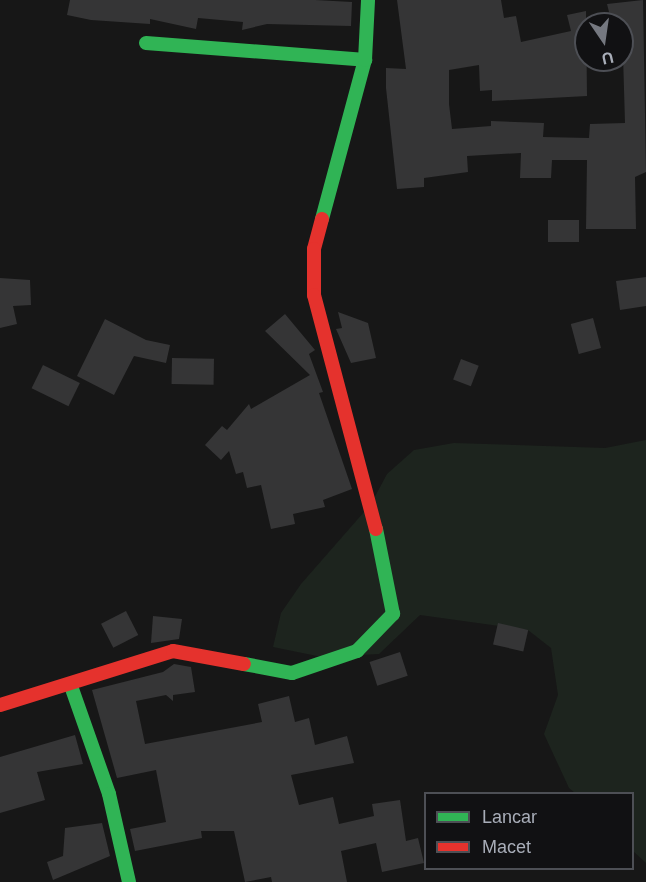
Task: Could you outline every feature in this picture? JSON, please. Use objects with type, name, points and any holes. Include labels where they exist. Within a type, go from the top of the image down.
[{"type":"street","points":[[0,705],[71,686],[129,661],[173,651],[292,673],[313,670],[357,651],[393,614],[389,577],[314,295],[314,249],[365,60],[368,0]]},
{"type":"street","points":[[146,43],[365,60]]},
{"type":"street","points":[[71,686],[109,794],[129,882]]},
{"type":"shaded area","points":[[646,440],[646,863],[634,852],[634,792],[574,792],[569,788],[544,734],[558,695],[551,648],[528,630],[420,615],[379,654],[322,657],[273,647],[281,613],[301,584],[371,504],[387,474],[414,450],[454,443],[605,448]]},
{"type":"building","points":[[70,0],[352,2],[351,26],[267,24],[242,30],[243,22],[198,18],[196,29],[150,19],[150,24],[91,20],[67,15]]},
{"type":"building","points":[[397,0],[501,0],[504,18],[516,16],[521,42],[571,31],[567,15],[574,14],[574,72],[587,72],[587,96],[492,101],[492,90],[480,91],[479,65],[449,70],[452,129],[491,126],[491,121],[544,123],[543,137],[589,138],[590,124],[625,123],[624,72],[634,72],[634,12],[609,12],[607,4],[643,0],[646,172],[635,177],[636,229],[586,229],[587,160],[552,160],[551,178],[520,178],[521,153],[467,156],[468,172],[424,178],[424,187],[397,189],[386,88],[386,68],[406,69]]},
{"type":"building","points":[[548,220],[579,220],[579,242],[548,242]]},
{"type":"building","points":[[646,277],[646,306],[620,310],[616,281]]},
{"type":"building","points":[[0,278],[30,280],[31,305],[13,306],[17,324],[0,328]]},
{"type":"building","points":[[338,312],[368,323],[376,358],[351,363],[336,329],[342,328]]},
{"type":"building","points":[[285,314],[315,350],[309,354],[323,392],[319,393],[352,489],[323,500],[325,507],[293,514],[295,524],[271,529],[261,485],[247,488],[243,472],[236,474],[229,451],[221,460],[205,445],[222,426],[227,430],[249,404],[251,409],[310,375],[265,331]]},
{"type":"building","points":[[593,318],[601,348],[579,354],[571,324]]},
{"type":"building","points":[[105,319],[146,340],[170,345],[166,363],[134,356],[114,395],[77,376]]},
{"type":"building","points":[[172,358],[214,359],[214,385],[172,384]]},
{"type":"building","points":[[461,359],[479,366],[471,386],[453,380]]},
{"type":"building","points":[[43,365],[80,383],[68,406],[32,388]]},
{"type":"building","points":[[126,611],[138,635],[113,648],[101,624]]},
{"type":"building","points":[[153,616],[182,619],[179,639],[151,643]]},
{"type":"building","points":[[498,623],[528,630],[523,651],[493,644]]},
{"type":"building","points":[[400,652],[408,676],[377,686],[370,662]]},
{"type":"building","points":[[174,664],[191,667],[195,692],[173,695],[173,701],[166,695],[136,701],[145,744],[262,722],[258,704],[289,696],[295,722],[309,718],[315,745],[347,736],[354,763],[291,775],[299,805],[333,797],[339,824],[374,816],[372,804],[400,800],[406,841],[418,838],[424,863],[382,872],[376,843],[341,851],[347,882],[272,882],[271,877],[245,882],[234,831],[201,831],[202,838],[135,851],[130,829],[166,822],[156,770],[117,778],[92,690],[163,672]]},
{"type":"building","points":[[75,735],[83,764],[37,772],[45,800],[0,813],[0,757]]},
{"type":"building","points":[[102,823],[110,856],[53,880],[47,862],[63,856],[65,828]]},
{"type":"traffic: fast","points":[[322,219],[365,60],[368,0]]},
{"type":"traffic: fast","points":[[146,43],[365,60]]},
{"type":"traffic: fast","points":[[244,664],[292,673],[357,651],[393,614],[376,529]]},
{"type":"traffic: fast","points":[[71,686],[109,794],[129,882]]},
{"type":"traffic: jam","points":[[322,219],[314,249],[314,295],[376,529]]},
{"type":"traffic: jam","points":[[0,705],[173,651],[244,664]]}]
